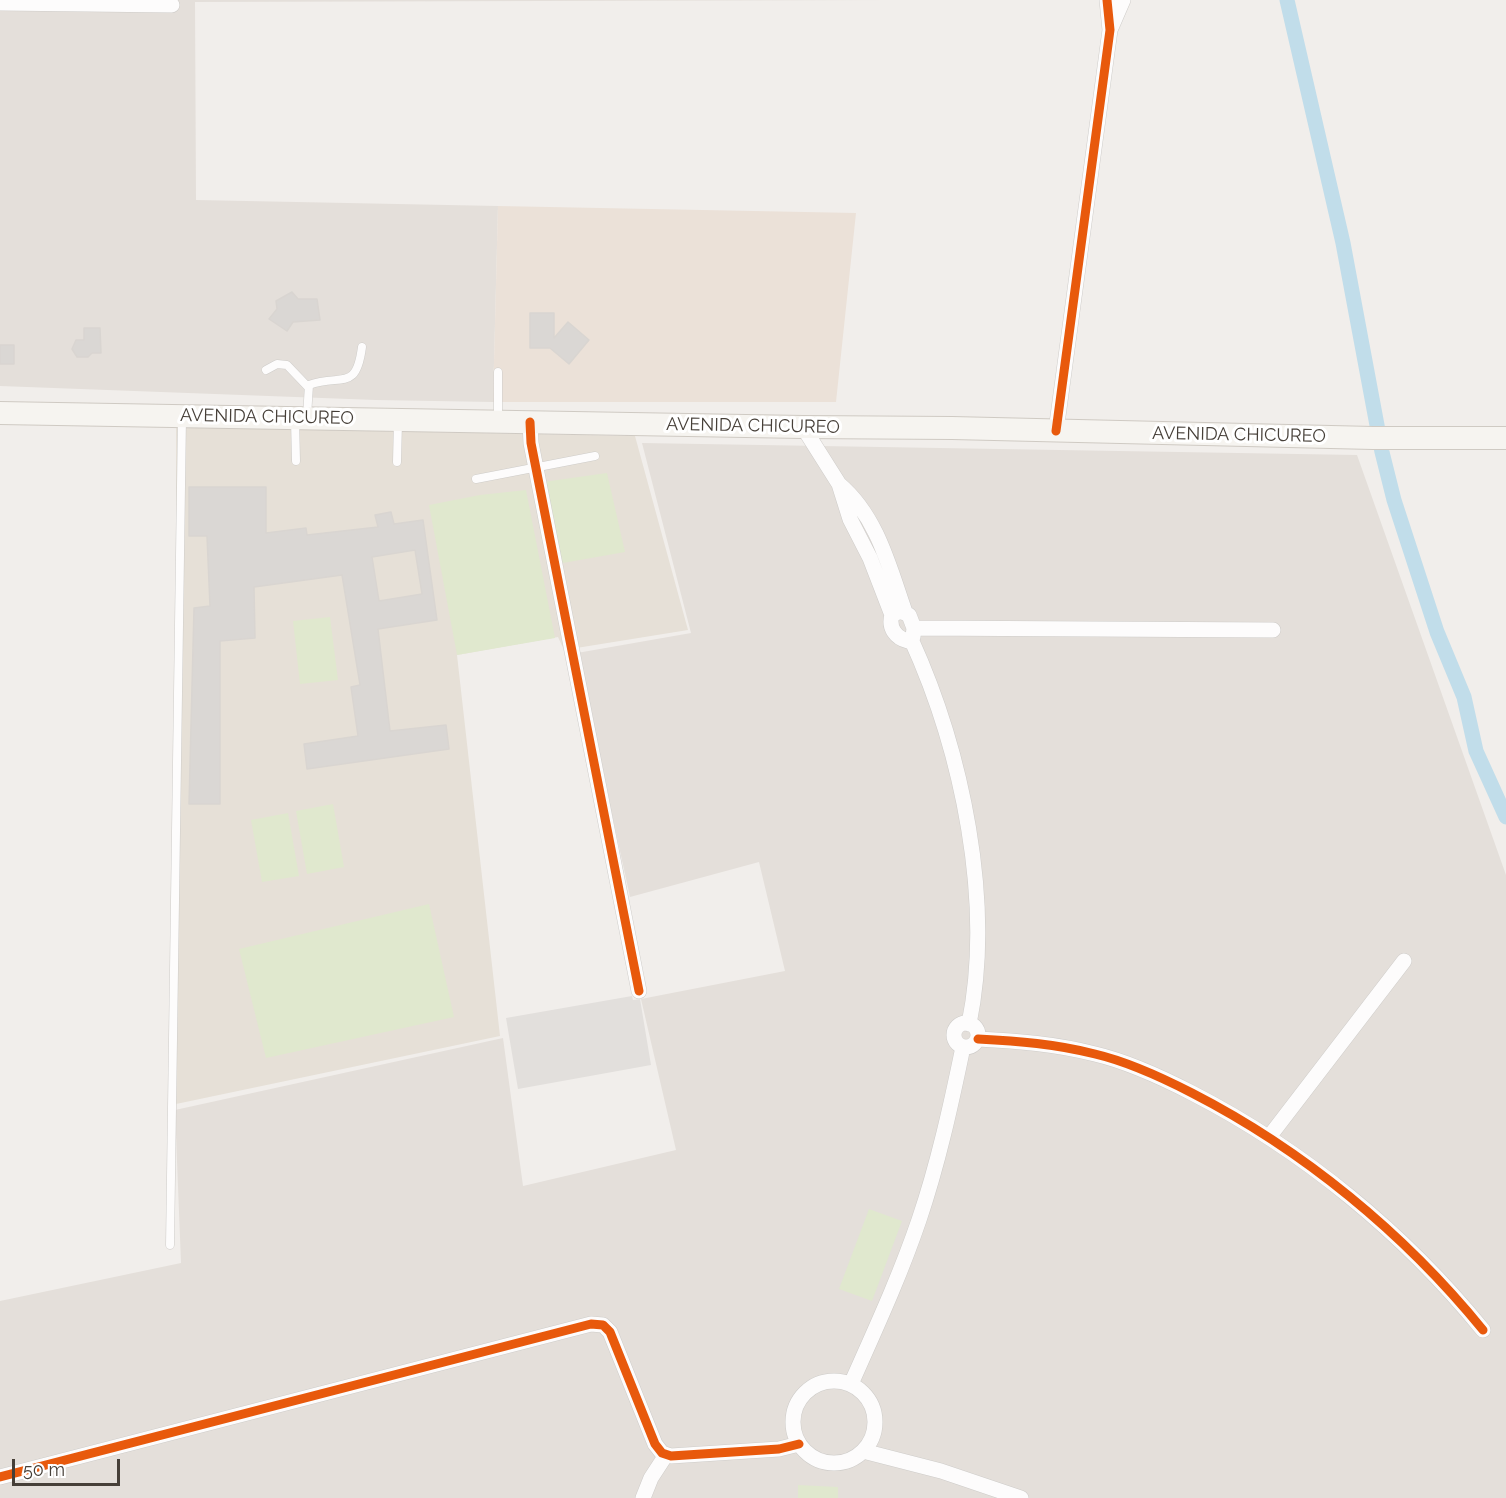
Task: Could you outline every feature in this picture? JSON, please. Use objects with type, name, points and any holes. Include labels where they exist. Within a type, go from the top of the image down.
[{"type":"main road","name":"AVENIDA CHICUREO","points":[[0,413],[952,428],[1383,438],[1506,438]]},
{"type":"street","points":[[1056,431],[1110,30],[1107,0]]},
{"type":"street","points":[[1110,30],[1123,0]]},
{"type":"street","points":[[0,3],[172,5]]},
{"type":"street","points":[[530,422],[531,443],[639,991]]},
{"type":"street","points":[[803,427],[839,484],[850,519],[899,613],[910,618],[913,634],[946,732],[961,792],[971,851],[975,900],[977,955],[975,993],[969,1024]]},
{"type":"street","points":[[913,634],[1273,630]]},
{"type":"street","points":[[1269,1137],[1404,961]]},
{"type":"street","points":[[978,1040],[976,1028],[969,1024],[961,1025],[955,1031],[956,1043],[963,1047],[972,1046],[978,1040],[1048,1044],[1123,1062],[1201,1098],[1269,1137],[1329,1181],[1384,1227],[1444,1285],[1483,1330]]},
{"type":"street","points":[[851,1384],[897,1278],[919,1219],[941,1143],[963,1047]]},
{"type":"street","points":[[0,1477],[591,1324],[603,1325],[610,1332],[655,1444],[666,1455],[779,1449],[799,1444]]},
{"type":"street","points":[[830,1381],[851,1384],[864,1393],[873,1407],[876,1422],[872,1438],[863,1451],[851,1460],[829,1463],[815,1459],[799,1444],[793,1431],[792,1417],[796,1403],[816,1384],[830,1381]]},
{"type":"street","points":[[863,1451],[941,1471],[1021,1498]]},
{"type":"street","points":[[643,1498],[651,1478],[666,1455]]},
{"type":"lane","points":[[296,461],[301,418],[308,387],[319,381],[350,378],[360,365],[362,347]]},
{"type":"lane","points":[[266,370],[277,364],[286,365],[308,387]]},
{"type":"lane","points":[[498,372],[498,422]]},
{"type":"lane","points":[[170,1245],[182,416]]},
{"type":"lane","points":[[397,462],[398,420]]},
{"type":"lane","points":[[476,479],[595,456]]},
{"type":"shaded area","points":[[0,0],[888,0],[195,2],[196,200],[498,206],[493,402],[0,386]]},
{"type":"shaded area","points":[[498,206],[856,213],[836,402],[493,402]]},
{"type":"shaded area","points":[[176,427],[635,436],[688,630],[564,650],[558,637],[457,655],[500,1036],[176,1104]]},
{"type":"shaded area","points":[[642,443],[1357,455],[1506,875],[1506,1498],[0,1498],[0,1301],[181,1263],[175,1110],[503,1038],[523,1186],[676,1150],[641,999],[785,971],[759,862],[630,897],[577,653],[691,633]]},
{"type":"shaded area","points":[[632,996],[633,1000],[640,999],[651,1065],[518,1089],[506,1018]]},
{"type":"green space","points":[[607,473],[625,552],[557,564],[543,482]]},
{"type":"green space","points":[[526,490],[555,638],[457,655],[429,505],[480,495]]},
{"type":"green space","points":[[330,617],[338,680],[300,684],[293,621]]},
{"type":"green space","points":[[333,804],[344,867],[307,874],[296,811]]},
{"type":"green space","points":[[288,813],[299,876],[262,882],[251,820]]},
{"type":"green space","points":[[429,904],[454,1017],[266,1058],[239,949]]},
{"type":"green space","points":[[869,1209],[902,1221],[872,1301],[839,1289]]},
{"type":"green space","points":[[798,1485],[838,1487],[838,1498],[798,1498]]},
{"type":"building","points":[[292,292],[298,299],[317,299],[320,320],[293,322],[287,331],[269,319],[277,309],[276,301]]},
{"type":"building","points":[[530,313],[554,313],[554,338],[568,322],[589,340],[569,364],[550,348],[530,348]]},
{"type":"building","points":[[84,328],[100,328],[101,353],[92,353],[88,357],[77,357],[72,349],[76,340],[84,340]]},
{"type":"building","points":[[0,345],[14,345],[14,364],[0,364]]},
{"type":"building","points":[[189,487],[266,487],[266,533],[306,528],[307,535],[378,527],[375,515],[391,512],[394,524],[423,520],[437,620],[378,629],[390,731],[446,725],[449,749],[307,769],[304,744],[358,736],[351,687],[360,685],[342,575],[254,587],[255,638],[220,641],[220,804],[189,804],[194,608],[210,606],[207,536],[189,536]],"holes":[[[415,550],[422,594],[379,601],[372,557]]]},
{"type":"waterway","points":[[1287,0],[1343,243],[1382,452],[1394,500],[1437,632],[1464,697],[1476,751],[1506,817]]},
{"type":"cycle path","points":[[1056,431],[1110,30],[1107,0]]},
{"type":"cycle path","points":[[530,422],[531,443],[639,991]]},
{"type":"cycle path","points":[[978,1039],[1051,1045],[1108,1057],[1157,1076],[1233,1116],[1273,1140],[1350,1196],[1420,1260],[1483,1330]]},
{"type":"cycle path","points":[[0,1477],[591,1324],[603,1325],[610,1332],[655,1444],[662,1453],[671,1456],[779,1449],[799,1444]]}]
